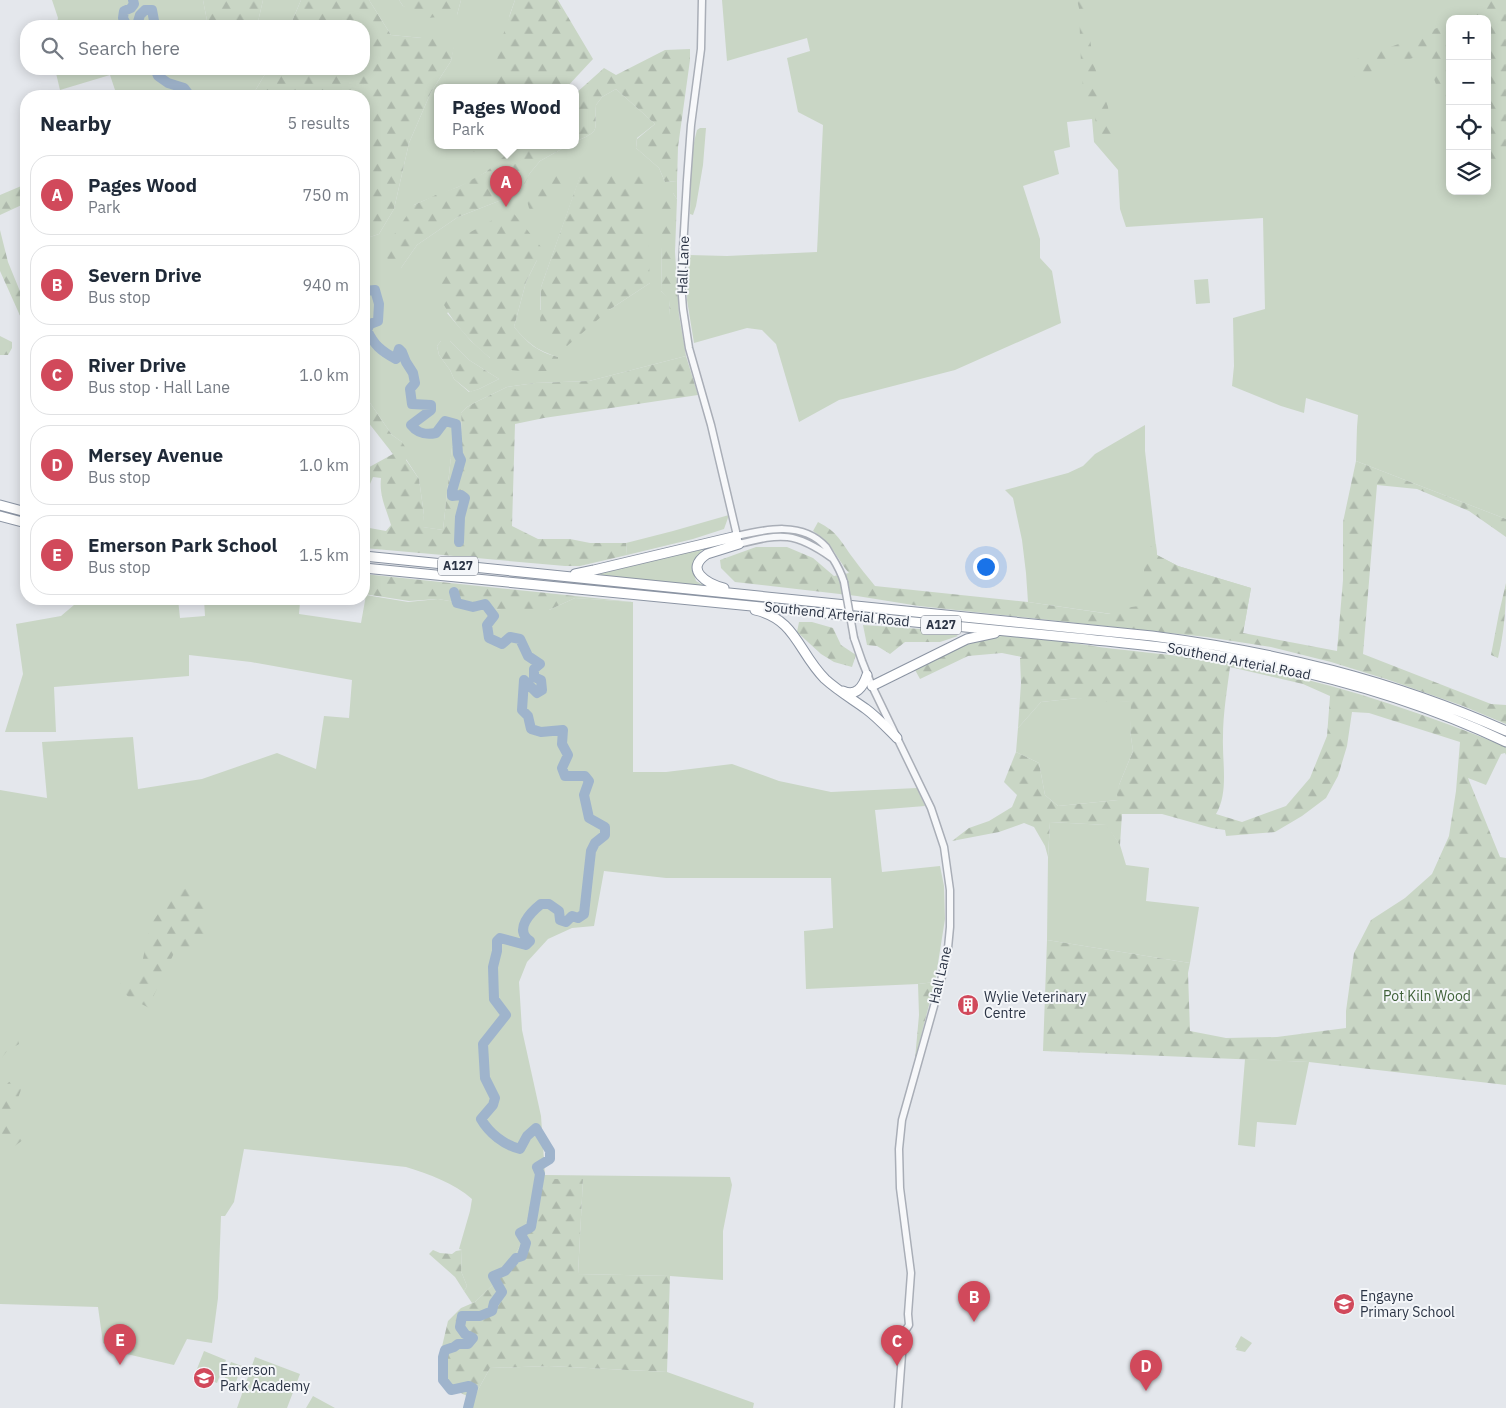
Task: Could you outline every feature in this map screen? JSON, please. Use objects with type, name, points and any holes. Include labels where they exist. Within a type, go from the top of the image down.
[{"type":"highway","points":[[0,505],[20,510]]},
{"type":"highway","points":[[0,516],[20,522]]},
{"type":"highway","points":[[552,575],[579,573],[738,540]]},
{"type":"highway","points":[[738,540],[703,557],[698,568],[700,576],[710,584],[717,586],[786,600]]},
{"type":"highway","name":"Southend Arterial Road","points":[[370,557],[1152,636],[1243,649],[1358,677],[1461,712],[1506,731]]},
{"type":"highway","name":"Southend Arterial Road","points":[[370,569],[1163,647],[1264,664],[1345,683],[1404,702],[1480,730],[1506,742]]},
{"type":"highway","name":"A127","points":[[725,603],[768,614],[780,620],[816,669],[839,690],[868,710],[897,738]]},
{"type":"highway","name":"A127","points":[[872,686],[967,639],[1008,631]]},
{"type":"highway","points":[[839,690],[848,694],[856,692],[863,686],[867,675]]},
{"type":"street","name":"Hall Lane","points":[[702,0],[701,49],[687,180],[681,283],[682,309],[689,348],[711,425],[738,540]]},
{"type":"street","points":[[734,524],[742,530],[752,532]]},
{"type":"street","name":"Hall Lane","points":[[738,540],[752,532],[780,528],[800,532],[812,537],[826,547],[842,574],[854,638],[867,675],[931,808],[944,848],[950,890],[948,948],[941,981],[902,1120],[898,1149],[900,1188],[911,1273],[909,1325],[905,1331],[903,1341],[898,1408]]},
{"type":"street","name":"Hall Lane","points":[[738,540],[788,536],[808,542],[832,558]]},
{"type":"green space","points":[[52,0],[203,0],[207,20],[58,20]]},
{"type":"green space","points":[[203,0],[263,0],[258,20],[207,20]]},
{"type":"green space","points":[[263,0],[301,0],[293,20],[258,20]]},
{"type":"green space","points":[[301,0],[369,0],[391,35],[422,38],[456,38],[451,61],[436,84],[434,84],[409,143],[394,209],[379,234],[370,237],[370,90],[256,90],[264,75],[370,75],[370,20],[293,20]]},
{"type":"green space","points":[[369,0],[399,0],[403,6],[457,15],[461,0],[515,0],[510,14],[496,84],[436,84],[451,61],[455,38],[422,38],[391,35]]},
{"type":"green space","points":[[399,0],[461,0],[457,15],[428,18],[403,6]]},
{"type":"green space","points":[[515,0],[558,0],[593,59],[570,84],[495,84],[498,50]]},
{"type":"green space","points":[[722,0],[1506,0],[1506,519],[1356,461],[1358,415],[1306,398],[1304,413],[1281,406],[1232,386],[1234,366],[1233,318],[1265,309],[1263,218],[1126,227],[1120,209],[1118,170],[1094,142],[1092,119],[1067,122],[1070,147],[1054,151],[1059,174],[1023,186],[1040,239],[1040,258],[1052,271],[1061,323],[955,370],[839,400],[799,422],[776,344],[762,330],[747,328],[694,343],[687,300],[689,255],[727,256],[817,252],[823,125],[798,112],[787,58],[810,51],[807,38],[727,61]]},
{"type":"green space","points":[[1077,0],[1084,0],[1094,65],[1108,107],[1112,138],[1106,146],[1098,142],[1095,116],[1083,90]]},
{"type":"green space","points":[[1475,0],[1506,0],[1506,163],[1491,160],[1491,15],[1465,15],[1476,10]]},
{"type":"green space","points":[[1446,24],[1446,112],[1425,54],[1355,77],[1349,62],[1415,38]]},
{"type":"green space","points":[[690,49],[678,147],[677,181],[665,182],[659,168],[636,148],[637,139],[655,124],[616,89],[602,97],[596,105],[595,129],[589,135],[579,140],[579,90],[604,68],[616,75],[665,50]]},
{"type":"green space","points":[[56,75],[110,75],[60,90]]},
{"type":"green space","points":[[110,75],[264,75],[256,90],[115,90]]},
{"type":"green space","points":[[434,87],[434,149],[465,149],[465,151],[513,149],[493,167],[478,177],[414,205],[401,268],[417,245],[458,217],[504,199],[521,189],[530,173],[540,161],[562,149],[579,149],[579,140],[589,135],[595,129],[596,105],[602,97],[616,89],[655,124],[637,138],[636,148],[659,168],[665,182],[677,181],[677,199],[673,193],[662,247],[661,291],[669,299],[670,315],[679,315],[686,356],[589,381],[535,383],[507,387],[467,407],[461,413],[462,434],[452,447],[443,530],[422,527],[424,515],[419,479],[406,459],[402,442],[392,435],[370,403],[370,237],[379,234],[394,209],[409,143]],"holes":[[[580,177],[650,283],[609,310],[540,310],[541,287]],[[537,260],[526,282],[514,327],[533,346],[558,357],[490,358],[471,341],[447,313]],[[441,341],[450,341],[469,360],[499,379],[469,392],[454,379],[439,355],[437,346]]]},
{"type":"green space","points":[[706,128],[703,165],[693,215],[690,214],[692,161],[694,140],[697,130]]},
{"type":"green space","points":[[465,149],[501,149],[476,152],[465,151]]},
{"type":"green space","points":[[513,149],[562,149],[540,161],[530,173],[522,189],[504,199],[458,217],[417,245],[401,268],[381,254],[414,205],[458,187],[486,172]]},
{"type":"green space","points":[[554,175],[562,178],[564,182],[548,207],[533,215],[527,201],[532,193]]},
{"type":"green space","points":[[642,175],[645,187],[650,283],[609,310],[567,346],[540,327],[541,287],[580,176]]},
{"type":"green space","points":[[20,187],[20,206],[0,215],[0,195]]},
{"type":"green space","points":[[667,191],[673,193],[677,199],[675,252],[679,315],[670,315],[669,300],[661,291],[660,197]]},
{"type":"green space","points":[[511,210],[541,247],[526,282],[514,327],[533,346],[558,357],[558,370],[519,371],[508,369],[499,364],[478,348],[457,325],[443,303],[440,293],[443,247]]},
{"type":"green space","points":[[0,230],[8,262],[20,291],[20,316],[0,271]]},
{"type":"green space","points":[[1208,279],[1210,303],[1196,304],[1194,280]]},
{"type":"green space","points":[[0,336],[12,342],[12,348],[8,355],[0,355]]},
{"type":"green space","points":[[441,341],[450,341],[469,360],[499,379],[470,392],[454,379],[439,355],[437,346]]},
{"type":"green space","points":[[686,356],[698,395],[515,424],[512,526],[538,539],[570,539],[590,543],[626,543],[627,555],[580,566],[565,566],[370,549],[370,528],[386,531],[391,525],[382,496],[381,478],[373,477],[370,484],[370,467],[393,454],[370,425],[370,403],[392,435],[402,442],[409,453],[406,460],[419,479],[424,515],[423,527],[443,530],[452,447],[462,434],[461,413],[467,407],[507,387],[535,383],[589,381]]},
{"type":"green space","points":[[1145,425],[1145,451],[1157,555],[1178,566],[1251,588],[1243,633],[1028,602],[1022,540],[1013,498],[1005,490],[1068,473],[1083,466],[1095,454]]},
{"type":"green space","points":[[1356,461],[1506,519],[1506,537],[1469,511],[1417,489],[1377,485],[1363,654],[1491,704],[1506,705],[1506,724],[1463,706],[1389,680],[1331,662],[1271,647],[1207,637],[919,606],[857,596],[735,582],[721,568],[720,560],[756,547],[787,547],[813,558],[834,576],[849,573],[830,546],[813,531],[818,522],[838,538],[875,586],[1028,602],[1110,614],[1117,609],[1139,606],[1145,592],[1143,550],[1156,544],[1157,555],[1178,566],[1251,588],[1243,633],[1337,651],[1343,580],[1343,522]]},
{"type":"green space","points":[[729,515],[724,529],[693,539],[627,555],[626,543]]},
{"type":"green space","points":[[717,543],[701,551],[692,566],[696,581],[708,588],[588,575]]},
{"type":"green space","points":[[370,575],[633,602],[575,598],[549,610],[501,610],[438,599],[409,601],[370,595]]},
{"type":"green space","points":[[1506,583],[1504,621],[1498,658],[1491,655]]},
{"type":"green space","points":[[370,596],[408,602],[438,599],[501,610],[549,610],[575,598],[633,602],[633,772],[666,772],[732,764],[779,781],[831,792],[917,788],[925,806],[875,810],[882,872],[940,866],[944,886],[945,919],[935,982],[806,989],[804,931],[833,928],[831,878],[666,878],[604,871],[594,926],[572,928],[548,939],[527,962],[519,982],[522,1030],[541,1116],[545,1175],[730,1177],[732,1185],[723,1231],[723,1280],[670,1276],[578,1274],[583,1179],[538,1179],[519,1248],[500,1278],[472,1303],[464,1291],[467,1286],[461,1271],[462,1250],[459,1249],[472,1199],[465,1193],[441,1180],[406,1167],[244,1149],[234,1202],[225,1216],[221,1216],[218,1298],[212,1343],[187,1339],[174,1365],[118,1352],[103,1343],[98,1307],[0,1304],[0,790],[47,798],[42,742],[133,737],[138,789],[202,779],[277,753],[316,769],[324,716],[349,718],[352,680],[251,662],[189,655],[189,676],[54,687],[56,732],[5,732],[23,674],[16,624],[61,616],[74,605],[179,605],[180,618],[205,616],[204,605],[300,605],[299,614],[361,623],[364,605],[370,605]]},
{"type":"green space","points":[[799,622],[812,622],[833,628],[841,645],[856,655],[852,667],[834,662],[821,654],[797,632]]},
{"type":"green space","points":[[863,625],[950,631],[958,636],[940,642],[905,642],[890,654],[877,646],[867,645]]},
{"type":"green space","name":"Pot Kiln Wood","points":[[1002,636],[1044,639],[1250,667],[1315,682],[1380,701],[1506,747],[1506,755],[1505,753],[1501,754],[1486,785],[1468,778],[1500,857],[1506,858],[1506,1085],[1309,1062],[1043,1051],[1047,940],[1190,963],[1188,973],[1190,1031],[1226,1038],[1277,1037],[1346,1028],[1346,1011],[1354,953],[1371,920],[1405,898],[1432,874],[1449,836],[1456,791],[1460,742],[1369,713],[1352,712],[1347,746],[1338,776],[1326,798],[1302,816],[1275,832],[1226,836],[1225,830],[1162,814],[1122,814],[1120,845],[1106,825],[1050,822],[1048,857],[1045,846],[1034,827],[1024,823],[999,832],[952,841],[969,828],[989,821],[1012,807],[1017,795],[1004,782],[1016,752],[1039,763],[1045,795],[1058,806],[1118,800],[1119,785],[1133,751],[1130,730],[1131,702],[1091,701],[1078,698],[1041,702],[1018,728],[1021,683],[1020,658],[1022,657],[1002,653],[968,656],[920,679],[914,668],[957,648]],"holes":[[[1230,667],[1303,684],[1330,696],[1327,736],[1310,778],[1286,806],[1242,822],[1216,814],[1224,787],[1223,728]]]},
{"type":"green space","points":[[1078,698],[1133,702],[1130,730],[1133,751],[1119,785],[1118,800],[1058,806],[1045,795],[1039,763],[1016,752],[1018,728],[1041,702]]},
{"type":"green space","points":[[1050,822],[1107,825],[1120,845],[1126,865],[1149,868],[1146,901],[1199,907],[1190,963],[1047,940]]},
{"type":"green space","points":[[181,879],[205,891],[208,940],[203,950],[176,949],[153,997],[151,1009],[130,998],[117,987],[139,977],[150,926]]},
{"type":"green space","points":[[935,982],[915,1059],[919,1015],[918,984]]},
{"type":"green space","points":[[0,1035],[18,1040],[19,1044],[7,1051],[0,1060]]},
{"type":"green space","points":[[1245,1059],[1309,1062],[1296,1125],[1257,1122],[1255,1147],[1238,1145]]},
{"type":"green space","points":[[19,1080],[22,1087],[8,1125],[10,1130],[23,1133],[24,1139],[15,1146],[0,1146],[0,1101],[2,1089],[9,1082]]},
{"type":"green space","points":[[537,1179],[583,1179],[578,1274],[670,1276],[667,1372],[549,1366],[490,1368],[473,1399],[453,1389],[443,1374],[440,1355],[448,1321],[461,1308],[475,1302],[500,1278],[519,1248]]},
{"type":"green space","points":[[433,1250],[452,1254],[462,1250],[461,1271],[467,1286],[464,1291],[455,1277],[429,1254]]},
{"type":"green space","points":[[1241,1336],[1252,1343],[1245,1352],[1236,1350],[1237,1348],[1235,1347]]},
{"type":"green space","points":[[204,1351],[226,1360],[217,1383],[195,1374]]},
{"type":"green space","points":[[255,1357],[300,1374],[287,1408],[237,1408]]},
{"type":"green space","points":[[231,1362],[242,1366],[234,1387],[223,1383]]},
{"type":"green space","points":[[549,1366],[667,1372],[754,1403],[753,1408],[472,1408],[473,1399],[490,1368]]},
{"type":"green space","points":[[313,1396],[335,1408],[306,1408]]},
{"type":"waterway","points":[[124,20],[124,11],[131,8],[134,4],[133,0]]},
{"type":"waterway","points":[[138,20],[145,10],[152,10],[154,20]]},
{"type":"waterway","points":[[158,75],[168,83],[186,90]]},
{"type":"waterway","points":[[370,290],[375,290],[379,304],[378,321],[370,324]]},
{"type":"waterway","points":[[370,335],[378,347],[396,359],[399,349],[402,352],[413,373],[415,383],[410,389],[412,404],[431,405],[431,410],[411,425],[419,432],[429,434],[436,433],[445,421],[456,424],[458,454],[461,460],[452,496],[461,495],[465,498],[460,517],[459,542]]},
{"type":"waterway","points":[[454,592],[457,603],[473,607],[485,604],[494,616],[487,625],[489,638],[502,644],[510,637],[520,639],[528,656],[540,664],[534,669],[534,677],[541,680],[542,690],[537,693],[524,680],[522,710],[528,716],[531,729],[541,732],[563,730],[562,744],[568,755],[562,768],[565,776],[585,776],[589,781],[584,795],[589,818],[605,827],[605,835],[595,843],[591,851],[584,914],[578,918],[572,916],[566,922],[560,920],[559,911],[549,904],[541,904],[525,921],[523,932],[530,941],[526,945],[500,938],[497,941],[497,951],[493,967],[494,999],[506,1015],[483,1044],[485,1078],[495,1098],[493,1105],[481,1119],[498,1138],[508,1145],[520,1149],[527,1136],[536,1128],[550,1151],[550,1159],[537,1167],[540,1174],[531,1227],[520,1233],[526,1243],[522,1256],[516,1258],[505,1271],[493,1276],[502,1292],[494,1303],[492,1311],[480,1316],[462,1316],[460,1327],[465,1334],[473,1338],[468,1344],[458,1344],[445,1350],[443,1357],[443,1380],[451,1390],[469,1386],[473,1388],[468,1408]]},
{"type":"place","name":"Pages Wood","points":[[506,207]]},
{"type":"place","name":"Wylie Veterinary Centre","points":[[968,1005]]},
{"type":"place","name":"Engayne Primary School","points":[[1344,1304]]},
{"type":"place","name":"Severn Drive","points":[[974,1322]]},
{"type":"place","name":"Emerson Park School","points":[[120,1365]]},
{"type":"place","name":"River Drive","points":[[897,1366]]},
{"type":"place","name":"Emerson Park Academy","points":[[204,1378]]},
{"type":"place","name":"Mersey Avenue","points":[[1146,1391]]}]
